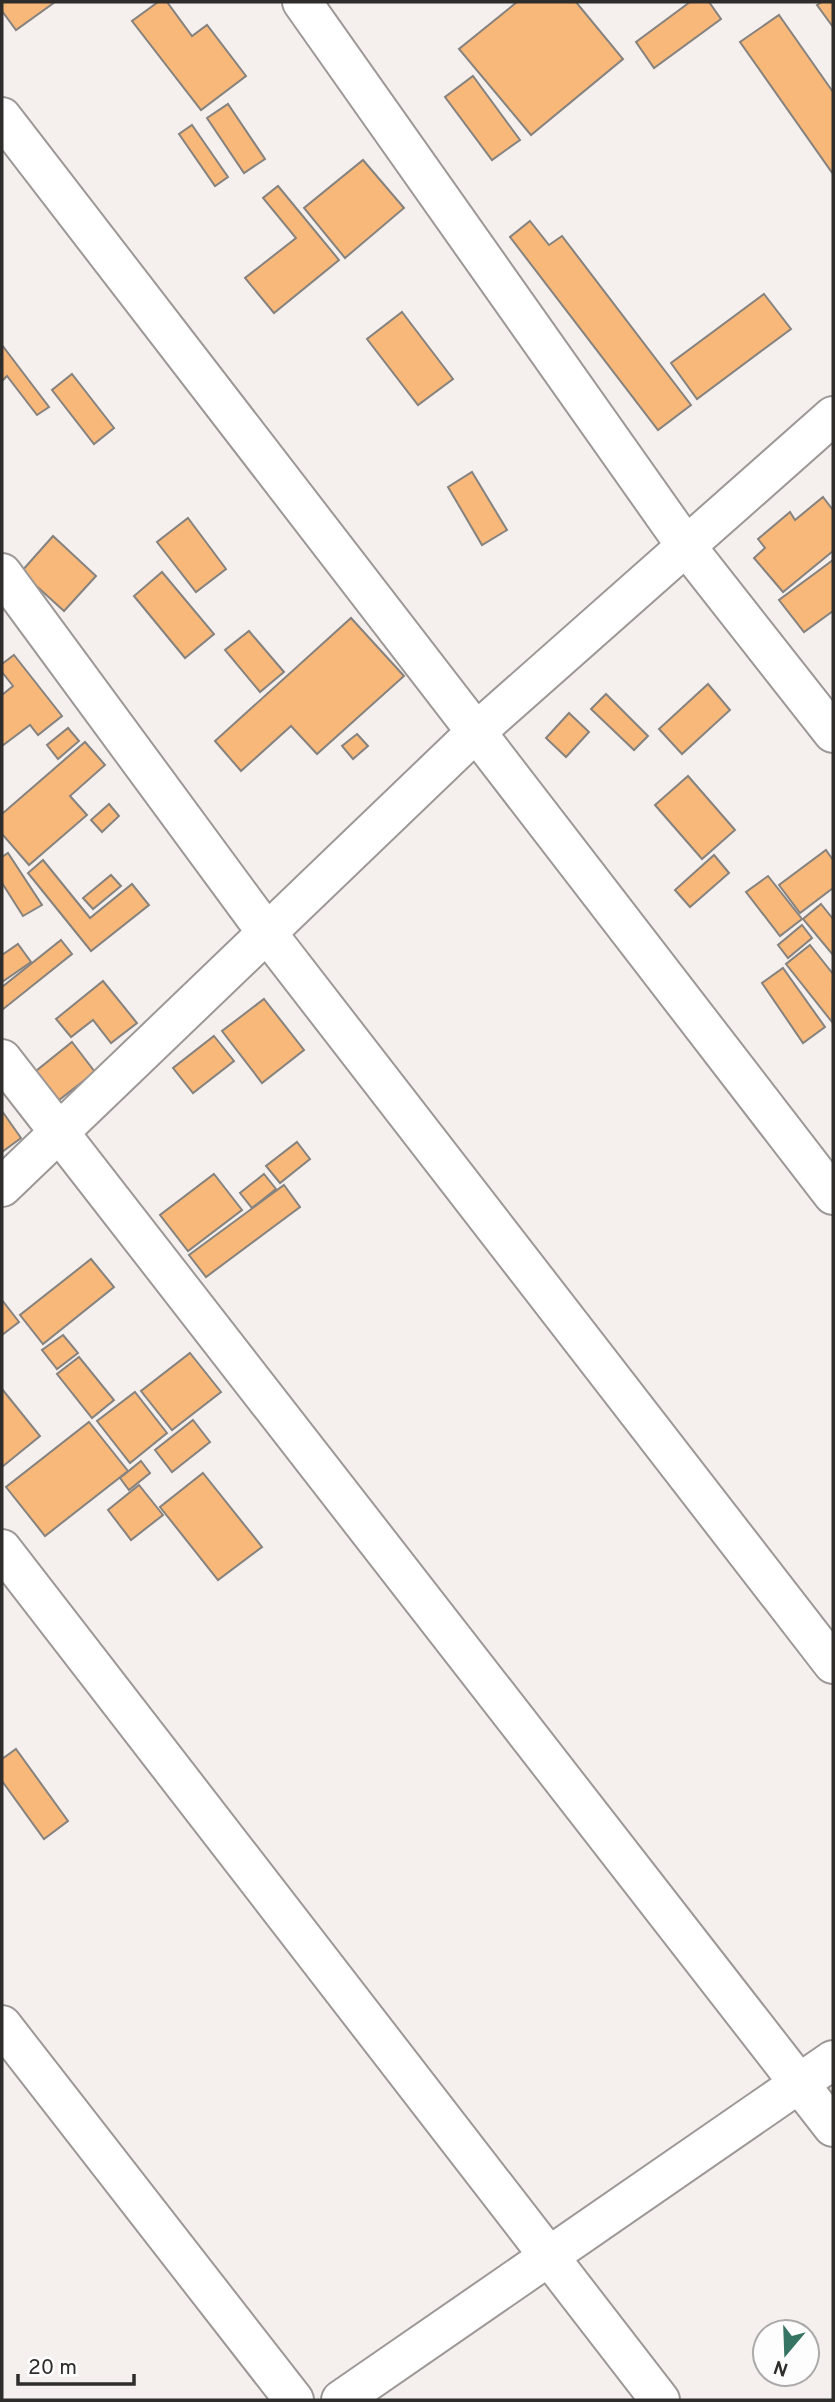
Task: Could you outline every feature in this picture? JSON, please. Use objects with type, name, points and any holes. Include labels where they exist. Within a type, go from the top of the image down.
[{"type":"street","points":[[302,2],[686,546],[833,733]]},
{"type":"street","points":[[2,117],[833,1195]]},
{"type":"street","points":[[2,1187],[476,732],[833,416]]},
{"type":"street","points":[[2,573],[267,933],[833,1664]]},
{"type":"street","points":[[2,1059],[833,2127]]},
{"type":"street","points":[[2,1549],[660,2400]]},
{"type":"street","points":[[2,2025],[294,2400]]},
{"type":"street","points":[[341,2400],[833,2060]]},
{"type":"building","points":[[2,2],[55,2],[16,30],[2,11]]},
{"type":"building","points":[[158,2],[167,2],[192,36],[207,25],[246,76],[201,110],[132,21]]},
{"type":"building","points":[[517,2],[576,2],[623,59],[531,135],[459,49]]},
{"type":"building","points":[[690,2],[709,2],[721,19],[654,68],[636,42]]},
{"type":"building","points":[[833,2],[833,27],[817,5]]},
{"type":"building","points":[[779,15],[833,92],[833,174],[740,42]]},
{"type":"building","points":[[473,76],[520,140],[492,160],[445,97]]},
{"type":"building","points":[[228,104],[265,159],[244,173],[207,118]]},
{"type":"building","points":[[192,125],[228,177],[215,186],[179,134]]},
{"type":"building","points":[[363,160],[404,208],[345,258],[304,208]]},
{"type":"building","points":[[278,186],[339,260],[274,313],[245,278],[296,238],[263,198]]},
{"type":"building","points":[[530,221],[549,245],[562,236],[691,405],[658,430],[510,237]]},
{"type":"building","points":[[764,294],[791,329],[697,399],[671,363]]},
{"type":"building","points":[[402,312],[453,379],[418,405],[367,339]]},
{"type":"building","points":[[2,345],[49,407],[37,415],[7,376],[2,381]]},
{"type":"building","points":[[72,374],[114,428],[94,444],[52,390]]},
{"type":"building","points":[[472,472],[507,530],[482,545],[448,487]]},
{"type":"building","points":[[823,497],[833,510],[833,551],[783,592],[754,558],[765,548],[758,539],[790,512],[795,520]]},
{"type":"building","points":[[188,518],[226,569],[196,592],[157,542]]},
{"type":"building","points":[[53,536],[96,576],[64,611],[21,572]]},
{"type":"building","points":[[833,560],[833,611],[804,632],[779,600]]},
{"type":"building","points":[[162,572],[214,634],[185,658],[134,596]]},
{"type":"building","points":[[351,618],[404,676],[317,754],[291,726],[241,771],[215,741]]},
{"type":"building","points":[[249,631],[284,672],[260,692],[225,650]]},
{"type":"building","points":[[14,655],[62,716],[38,735],[30,725],[2,746],[2,695],[13,686],[2,672],[2,664]]},
{"type":"building","points":[[708,684],[730,710],[682,754],[659,729]]},
{"type":"building","points":[[606,694],[648,736],[634,750],[591,709]]},
{"type":"building","points":[[569,713],[589,732],[566,757],[546,738]]},
{"type":"building","points":[[68,728],[79,741],[58,759],[47,745]]},
{"type":"building","points":[[357,734],[368,746],[353,759],[342,746]]},
{"type":"building","points":[[85,742],[105,765],[70,796],[87,815],[29,865],[2,834],[2,814]]},
{"type":"building","points":[[688,776],[735,830],[702,859],[655,805]]},
{"type":"building","points":[[109,804],[119,816],[102,832],[91,820]]},
{"type":"building","points":[[826,850],[833,860],[833,888],[800,913],[779,885]]},
{"type":"building","points":[[8,853],[42,905],[23,916],[2,883],[2,857]]},
{"type":"building","points":[[714,855],[729,873],[690,907],[675,890]]},
{"type":"building","points":[[43,860],[90,918],[132,884],[149,905],[91,951],[28,873]]},
{"type":"building","points":[[111,875],[121,886],[93,909],[83,898]]},
{"type":"building","points":[[768,876],[802,919],[780,936],[746,892]]},
{"type":"building","points":[[821,904],[833,919],[833,955],[803,919]]},
{"type":"building","points":[[802,925],[812,938],[788,958],[778,945]]},
{"type":"building","points":[[61,940],[72,954],[2,1010],[2,987]]},
{"type":"building","points":[[18,944],[31,962],[2,982],[2,955]]},
{"type":"building","points":[[810,945],[833,974],[832,1022],[786,964]]},
{"type":"building","points":[[783,968],[825,1027],[803,1043],[762,983]]},
{"type":"building","points":[[103,981],[137,1023],[111,1043],[93,1020],[71,1037],[56,1019]]},
{"type":"building","points":[[264,999],[304,1050],[262,1083],[222,1031]]},
{"type":"building","points":[[214,1036],[234,1061],[193,1093],[173,1068]]},
{"type":"building","points":[[72,1042],[95,1072],[59,1100],[36,1071]]},
{"type":"building","points":[[2,1111],[21,1138],[2,1152]]},
{"type":"building","points":[[297,1142],[310,1159],[280,1183],[266,1166]]},
{"type":"building","points":[[214,1174],[242,1210],[188,1251],[160,1215]]},
{"type":"building","points":[[264,1174],[276,1189],[252,1208],[240,1193]]},
{"type":"building","points":[[284,1185],[300,1207],[206,1277],[189,1255]]},
{"type":"building","points":[[91,1259],[114,1287],[43,1344],[20,1315]]},
{"type":"building","points":[[2,1300],[19,1322],[2,1335]]},
{"type":"building","points":[[63,1335],[78,1353],[57,1369],[42,1350]]},
{"type":"building","points":[[190,1353],[221,1392],[172,1430],[141,1391]]},
{"type":"building","points":[[79,1357],[114,1400],[92,1418],[57,1374]]},
{"type":"building","points":[[2,1389],[40,1436],[2,1467]]},
{"type":"building","points":[[135,1392],[167,1433],[130,1463],[97,1421]]},
{"type":"building","points":[[193,1420],[210,1442],[172,1472],[155,1450]]},
{"type":"building","points":[[89,1422],[128,1471],[45,1536],[6,1487]]},
{"type":"building","points":[[141,1461],[150,1473],[129,1490],[120,1478]]},
{"type":"building","points":[[203,1473],[262,1547],[218,1580],[160,1507]]},
{"type":"building","points":[[139,1485],[163,1515],[131,1540],[108,1510]]},
{"type":"building","points":[[16,1749],[68,1821],[44,1839],[2,1781],[2,1759]]}]
